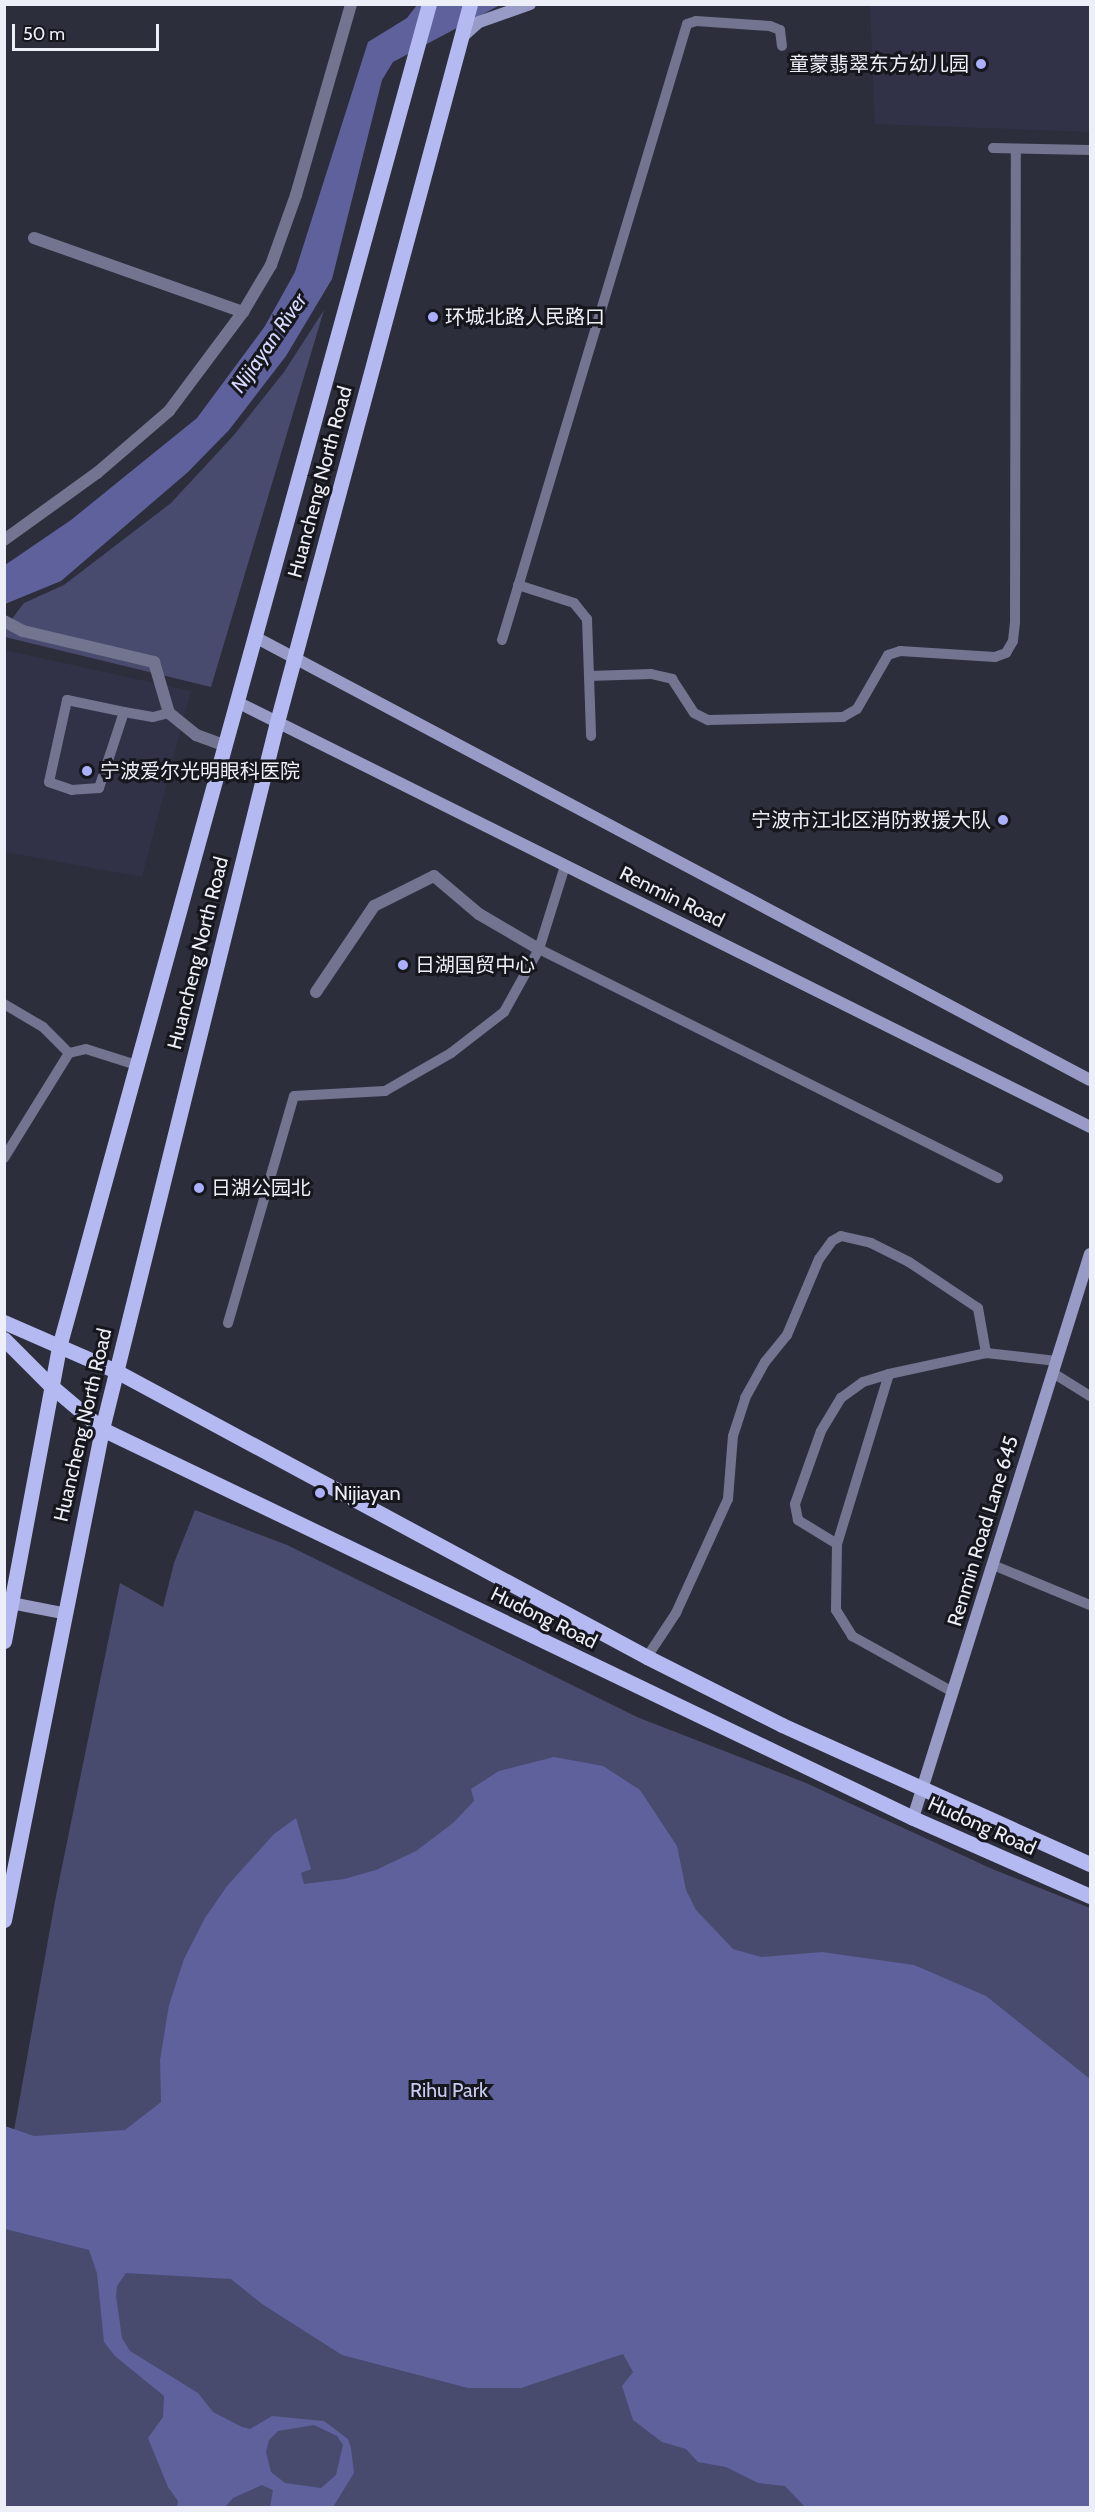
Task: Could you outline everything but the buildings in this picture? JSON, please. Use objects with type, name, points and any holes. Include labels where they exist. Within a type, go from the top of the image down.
[{"type":"main road","name":"Huancheng North Road","points":[[4,1641],[8,1603],[59,1347],[429,4]]},
{"type":"main road","points":[[461,38],[479,22],[530,4]]},
{"type":"main road","name":"Huancheng North Road","points":[[4,1920],[63,1613],[116,1371],[277,722],[468,9]]},
{"type":"main road","name":"Renmin Road","points":[[255,637],[295,656],[1090,1080]]},
{"type":"main road","name":"Renmin Road","points":[[237,702],[1090,1127]]},
{"type":"main road","name":"Renmin Road Lane 645","points":[[913,1818],[1090,1254]]},
{"type":"main road","name":"Hudong Road","points":[[4,1322],[116,1371],[647,1657],[782,1725],[1090,1864]]},
{"type":"main road","name":"Hudong Road","points":[[4,1339],[50,1385],[102,1429],[913,1818],[1090,1896]]},
{"type":"main road","points":[[8,1603],[63,1613]]},
{"type":"street","points":[[4,540],[97,473],[170,411],[243,312],[271,265],[296,195],[351,4]]},
{"type":"street","points":[[34,238],[243,312]]},
{"type":"street","points":[[4,621],[23,631],[154,662],[169,713],[196,735],[224,745]]},
{"type":"street","points":[[316,992],[374,906],[434,876],[478,914],[539,949]]},
{"type":"lane","points":[[502,640],[687,24],[696,21],[770,26],[780,30],[782,46]]},
{"type":"lane","points":[[993,148],[1090,150]]},
{"type":"lane","points":[[589,676],[651,674],[672,679],[694,713],[708,720],[843,717],[857,709],[888,655],[900,651],[995,657],[1006,652],[1013,641],[1015,622],[1017,149]]},
{"type":"lane","points":[[518,585],[574,603],[587,619],[591,736]]},
{"type":"lane","points":[[124,712],[99,789],[72,790],[49,782],[67,700],[153,717],[169,713]]},
{"type":"lane","points":[[228,1323],[294,1096],[385,1091],[451,1053],[504,1012],[539,949],[565,866]]},
{"type":"lane","points":[[539,949],[998,1178]]},
{"type":"lane","points":[[4,1004],[43,1027],[69,1053]]},
{"type":"lane","points":[[4,1158],[69,1053],[86,1049],[136,1065]]},
{"type":"lane","points":[[647,1657],[676,1613],[728,1499],[733,1436],[745,1398],[765,1362],[786,1335],[819,1259],[832,1241],[841,1236],[871,1243],[909,1262],[978,1308],[986,1353]]},
{"type":"lane","points":[[837,1544],[798,1520],[795,1504],[829,1413],[841,1398],[863,1382],[889,1374],[986,1353],[1055,1367],[1090,1396]]},
{"type":"lane","points":[[889,1374],[837,1544],[836,1610],[852,1636],[953,1692]]},
{"type":"lane","points":[[993,1565],[1090,1605]]},
{"type":"shaded area","name":"童蒙翡翠东方幼儿园","points":[[870,5],[1090,5],[1090,132],[875,124]]},
{"type":"shaded area","name":"宁波爱尔光明眼科医院","points":[[4,650],[191,691],[142,877],[5,852]]},
{"type":"green space","points":[[324,310],[211,687],[5,637],[5,628],[24,603],[64,585],[171,503],[234,435],[284,372]]},
{"type":"green space","name":"Rihu Park","points":[[195,1510],[287,1545],[637,1717],[806,1783],[990,1868],[1090,1908],[1090,2507],[5,2508],[5,2181],[55,1901],[120,1583],[163,1607],[174,1563]]},
{"type":"water","name":"Nijiayan River","points":[[417,5],[500,5],[393,62],[382,80],[332,279],[286,356],[229,430],[188,472],[61,581],[5,604],[5,565],[71,520],[197,418],[265,326],[295,272],[368,42],[407,18]]},
{"type":"water","name":"Rihu Park","points":[[554,1757],[603,1766],[640,1790],[677,1846],[686,1890],[696,1910],[733,1949],[761,1957],[822,1952],[914,1965],[986,1996],[1090,2079],[1090,2507],[805,2507],[785,2486],[758,2483],[726,2467],[698,2462],[686,2449],[662,2442],[633,2420],[622,2386],[633,2372],[623,2354],[521,2388],[468,2388],[342,2355],[262,2304],[231,2279],[126,2273],[117,2286],[116,2296],[122,2338],[130,2351],[198,2393],[213,2412],[242,2427],[250,2429],[272,2416],[324,2421],[348,2439],[351,2448],[354,2473],[333,2507],[270,2507],[273,2490],[262,2485],[233,2498],[225,2507],[177,2507],[178,2501],[168,2487],[148,2438],[163,2417],[164,2396],[115,2356],[104,2342],[97,2273],[89,2250],[5,2229],[5,2126],[34,2136],[125,2130],[161,2102],[160,2060],[169,2005],[184,1959],[205,1918],[227,1886],[274,1834],[296,1818],[311,1869],[301,1873],[304,1884],[344,1879],[376,1870],[416,1851],[453,1823],[474,1801],[471,1789],[499,1771]],"holes":[[[314,2425],[337,2436],[343,2445],[336,2475],[321,2488],[285,2483],[271,2472],[266,2452],[269,2440],[278,2431]]]},
{"type":"place","name":"童蒙翡翠东方幼儿园","points":[[981,64]]},
{"type":"place","name":"环城北路人民路口","points":[[433,317]]},
{"type":"place","name":"宁波爱尔光明眼科医院","points":[[87,771]]},
{"type":"place","name":"宁波市江北区消防救援大队","points":[[1003,820]]},
{"type":"place","name":"日湖国贸中心","points":[[403,965]]},
{"type":"place","name":"日湖公园北","points":[[199,1188]]},
{"type":"place","name":"Nijiayan","points":[[320,1493]]}]
